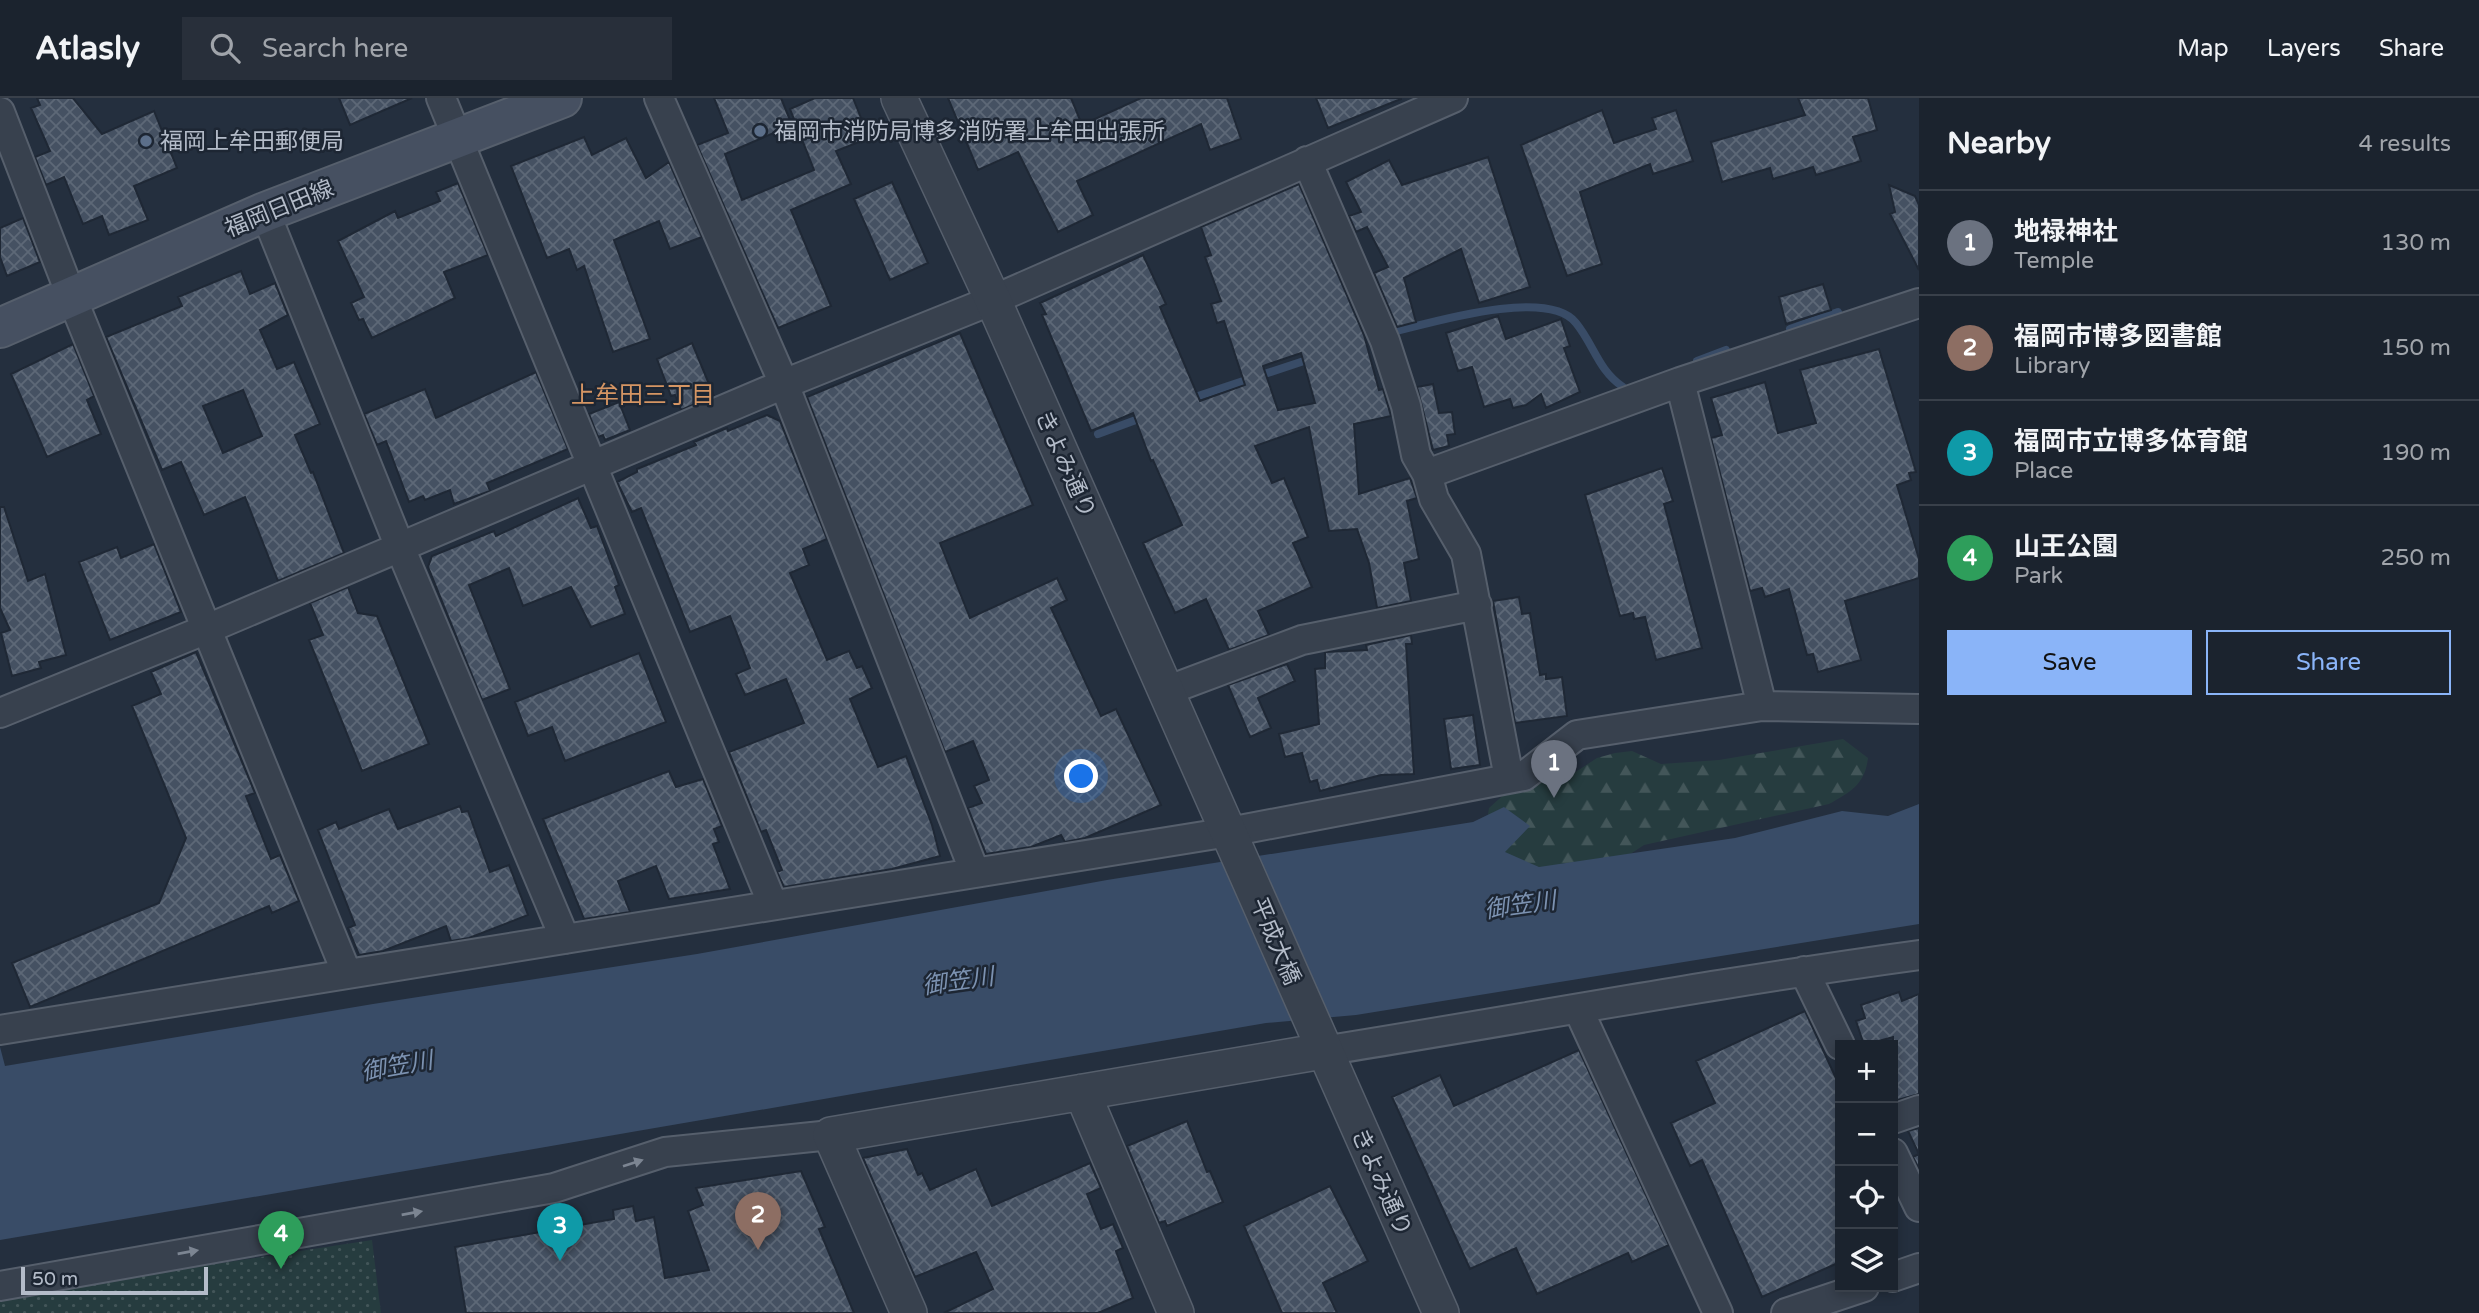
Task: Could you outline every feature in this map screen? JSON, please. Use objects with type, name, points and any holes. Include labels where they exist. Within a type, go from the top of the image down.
[{"type":"main road","name":"福岡日田線","points":[[0,328],[265,212],[562,98]]},
{"type":"street","points":[[441,98],[590,466],[773,905]]},
{"type":"street","points":[[659,98],[784,384],[975,873]]},
{"type":"street","name":"きよみ通り","points":[[899,98],[993,300],[1229,832]]},
{"type":"street","points":[[0,713],[207,629],[399,545],[784,384],[993,300],[1453,98]]},
{"type":"street","points":[[0,112],[72,298],[347,974]]},
{"type":"street","points":[[1307,160],[1385,341],[1406,406],[1416,455],[1427,474],[1434,499],[1466,554],[1509,778]]},
{"type":"street","points":[[265,212],[399,545],[565,939]]},
{"type":"street","points":[[1427,474],[1680,382],[1919,303]]},
{"type":"street","points":[[1680,382],[1762,706]]},
{"type":"street","points":[[1166,691],[1302,640],[1477,605]]},
{"type":"street","points":[[0,1030],[1229,832],[1524,776],[1577,734],[1762,706],[1919,709]]},
{"type":"street","name":"平成大橋","points":[[1229,832],[1323,1051]]},
{"type":"street","points":[[0,1286],[554,1188],[665,1152],[831,1135],[1804,971],[1919,955]]},
{"type":"street","points":[[1804,971],[1838,1040]]},
{"type":"street","points":[[1579,1010],[1718,1313]]},
{"type":"street","name":"きよみ通り","points":[[1323,1051],[1441,1313]]},
{"type":"street","points":[[1082,1092],[1176,1313]]},
{"type":"street","points":[[1898,1117],[1919,1111]]},
{"type":"street","points":[[831,1135],[909,1313]]},
{"type":"street","points":[[1898,1163],[1919,1207]]},
{"type":"street","points":[[1898,1275],[1919,1268]]},
{"type":"street","points":[[1786,1313],[1849,1292]]},
{"type":"green space","points":[[1843,739],[1868,758],[1860,781],[1837,800],[1644,845],[1603,872],[1540,882],[1485,835],[1489,808],[1509,790],[1543,774],[1574,773],[1597,758],[1615,753],[1632,751],[1661,764],[1719,760]]},
{"type":"green space","points":[[372,1240],[381,1313],[0,1313],[0,1297]]},
{"type":"water","name":"御笠川","points":[[1919,804],[1919,924],[1356,1015],[1266,1023],[0,1240],[0,1047],[5,1066],[373,1004],[697,954],[1107,880],[1473,822],[1504,807],[1530,826],[1505,852],[1539,867],[1735,838],[1842,811],[1888,816]]},
{"type":"building","points":[[37,98],[73,98],[102,134],[154,111],[177,168],[134,186],[148,220],[109,235],[102,216],[83,224],[64,177],[46,185],[35,157],[50,151],[31,108],[40,105]]},
{"type":"building","points":[[339,98],[412,98],[350,125]]},
{"type":"building","points":[[714,98],[781,98],[792,125],[725,154],[742,200],[814,170],[790,109],[815,98],[853,98],[869,138],[836,151],[851,184],[791,210],[831,306],[778,328],[697,145],[728,133]]},
{"type":"building","points":[[948,98],[1071,98],[1082,125],[1141,98],[1227,98],[1241,139],[1210,150],[1201,124],[1077,181],[1093,215],[1058,232],[1018,152],[978,170]]},
{"type":"building","points":[[1316,98],[1401,98],[1401,99],[1328,128]]},
{"type":"building","points":[[1798,98],[1868,98],[1877,130],[1853,137],[1861,161],[1816,175],[1813,167],[1773,179],[1770,168],[1722,182],[1711,142],[1805,115]]},
{"type":"building","points":[[1602,110],[1614,143],[1656,129],[1652,118],[1676,110],[1693,161],[1653,174],[1650,164],[1580,192],[1602,264],[1567,276],[1521,145]]},
{"type":"building","points":[[584,137],[592,155],[626,138],[646,178],[669,162],[702,237],[670,249],[659,221],[614,240],[650,339],[613,352],[584,266],[577,270],[569,249],[547,258],[511,166]]},
{"type":"building","points":[[1488,157],[1530,287],[1479,303],[1461,249],[1404,278],[1416,322],[1397,327],[1374,273],[1388,267],[1367,227],[1356,232],[1349,216],[1361,212],[1346,182],[1389,160],[1402,185]]},
{"type":"building","points":[[892,182],[928,263],[890,280],[854,199]]},
{"type":"building","points":[[458,183],[488,255],[444,272],[455,298],[372,338],[351,303],[364,297],[338,241],[395,211],[398,218],[440,201],[436,192]]},
{"type":"building","points":[[1299,184],[1364,335],[1379,390],[1383,389],[1391,416],[1354,424],[1359,494],[1410,478],[1417,498],[1407,501],[1419,559],[1404,563],[1411,601],[1377,608],[1369,563],[1357,529],[1329,531],[1309,427],[1255,446],[1272,483],[1284,478],[1308,537],[1293,543],[1312,587],[1258,611],[1269,635],[1229,650],[1206,599],[1175,613],[1143,543],[1182,525],[1153,460],[1151,461],[1133,413],[1091,431],[1042,315],[1046,314],[1040,303],[1143,255],[1166,304],[1160,307],[1200,401],[1245,385],[1224,321],[1217,323],[1211,304],[1221,301],[1205,257],[1211,255],[1201,227]],"holes":[[[1301,353],[1315,403],[1278,410],[1263,366]]]},
{"type":"building","points":[[1889,185],[1915,196],[1919,205],[1919,270],[1890,214],[1895,212]]},
{"type":"building","points":[[23,218],[40,262],[7,276],[0,257],[0,228]]},
{"type":"building","points":[[241,271],[250,294],[275,283],[288,315],[260,330],[277,369],[294,362],[320,424],[295,435],[311,473],[313,472],[344,553],[278,581],[245,497],[204,515],[181,462],[162,470],[106,337],[182,306],[178,297]],"holes":[[[243,390],[262,436],[223,453],[203,406]]]},
{"type":"building","points":[[1823,284],[1831,310],[1786,324],[1779,297]]},
{"type":"building","points":[[1498,316],[1506,339],[1561,319],[1570,346],[1564,348],[1580,392],[1546,408],[1541,394],[1526,405],[1513,408],[1510,399],[1484,407],[1472,367],[1458,371],[1446,333]]},
{"type":"building","points":[[960,333],[1033,505],[940,543],[970,618],[1057,578],[1067,600],[1051,608],[1101,716],[1116,709],[1161,805],[1085,838],[1065,842],[1061,835],[1031,847],[986,854],[968,808],[982,803],[974,786],[989,780],[973,741],[945,752],[807,397]]},
{"type":"building","points":[[692,343],[714,396],[681,410],[675,395],[671,396],[657,359]]},
{"type":"building","points":[[73,344],[94,396],[87,400],[101,434],[47,457],[11,374]]},
{"type":"building","points":[[1879,349],[1916,472],[1909,473],[1911,480],[1897,485],[1919,559],[1919,578],[1845,601],[1861,660],[1818,672],[1813,654],[1807,655],[1789,589],[1765,597],[1762,588],[1750,591],[1711,438],[1722,435],[1711,398],[1765,382],[1778,433],[1816,423],[1800,370]]},
{"type":"building","points":[[536,372],[568,449],[487,483],[490,491],[454,504],[450,490],[425,500],[423,496],[409,502],[386,441],[377,445],[364,414],[425,389],[436,418]]},
{"type":"building","points":[[1433,384],[1439,413],[1452,412],[1455,434],[1447,435],[1449,446],[1433,450],[1417,387]]},
{"type":"building","points":[[619,402],[630,430],[605,440],[603,435],[598,437],[589,414]]},
{"type":"building","points":[[767,415],[780,421],[827,539],[803,549],[809,565],[790,573],[827,660],[849,651],[857,668],[862,666],[872,688],[850,699],[878,767],[906,756],[932,825],[940,856],[892,869],[784,887],[777,872],[782,870],[766,830],[761,832],[729,752],[804,723],[786,679],[745,695],[736,674],[750,668],[730,616],[690,632],[641,508],[632,512],[617,482],[637,472],[637,469],[696,445],[694,442]]},
{"type":"building","points":[[1662,468],[1673,501],[1664,504],[1702,648],[1656,660],[1645,617],[1634,619],[1633,613],[1620,616],[1585,495]]},
{"type":"building","points":[[578,498],[591,528],[597,526],[619,585],[615,587],[625,614],[591,627],[571,587],[523,606],[509,568],[469,585],[510,689],[482,700],[428,567],[432,556],[494,531],[496,536]]},
{"type":"building","points":[[0,507],[4,507],[28,581],[45,574],[66,655],[39,662],[41,668],[12,676],[1,633],[10,630],[0,608]]},
{"type":"building","points":[[154,544],[181,612],[110,640],[79,562],[117,547],[121,558]]},
{"type":"building","points":[[348,587],[358,613],[377,616],[429,744],[362,771],[309,640],[323,635],[310,603]]},
{"type":"building","points":[[1519,597],[1522,614],[1530,613],[1540,675],[1546,674],[1546,679],[1562,677],[1567,716],[1515,723],[1493,601]]},
{"type":"building","points":[[1411,635],[1412,644],[1406,644],[1414,774],[1381,775],[1320,791],[1317,780],[1310,782],[1302,753],[1285,757],[1279,734],[1319,724],[1315,669],[1325,668],[1325,652],[1367,650],[1366,645]]},
{"type":"building","points":[[196,652],[255,793],[246,796],[271,859],[280,855],[299,901],[272,913],[269,906],[30,1007],[12,963],[159,903],[186,838],[132,706],[161,694],[151,672]]},
{"type":"building","points":[[639,653],[666,722],[565,761],[552,727],[528,736],[515,702]]},
{"type":"building","points":[[1287,664],[1295,681],[1258,698],[1271,728],[1250,737],[1228,685]]},
{"type":"building","points":[[1473,715],[1480,765],[1451,769],[1444,719]]},
{"type":"building","points":[[669,771],[676,787],[703,779],[722,826],[714,829],[719,842],[713,844],[730,889],[669,899],[656,866],[618,881],[630,912],[584,919],[543,819]]},
{"type":"building","points":[[460,806],[462,812],[468,811],[490,872],[509,865],[528,915],[469,938],[451,941],[446,926],[383,951],[359,955],[348,928],[355,925],[318,830],[336,822],[339,829],[389,809],[398,829]]},
{"type":"building","points":[[1899,992],[1902,1001],[1919,994],[1919,1094],[1898,1100],[1898,1040],[1893,1040],[1893,1037],[1862,1040],[1856,1021],[1865,1018],[1861,1005]]},
{"type":"building","points":[[1805,1011],[1835,1076],[1835,1264],[1762,1297],[1702,1160],[1690,1166],[1671,1123],[1715,1103],[1696,1061]]},
{"type":"building","points":[[1579,1050],[1669,1245],[1632,1262],[1628,1253],[1537,1294],[1516,1248],[1470,1269],[1392,1097],[1440,1075],[1454,1106]]},
{"type":"building","points":[[1187,1121],[1207,1172],[1210,1171],[1223,1202],[1167,1226],[1165,1221],[1159,1223],[1127,1146]]},
{"type":"building","points":[[1919,1128],[1919,1154],[1908,1131]]},
{"type":"building","points":[[907,1149],[918,1175],[922,1173],[930,1190],[976,1169],[992,1206],[1090,1163],[1101,1188],[1087,1194],[1101,1229],[1113,1224],[1123,1248],[1116,1251],[1133,1298],[1098,1313],[944,1313],[993,1289],[976,1252],[915,1277],[863,1158]]},
{"type":"building","points":[[1919,1154],[1919,1169],[1913,1157]]},
{"type":"building","points":[[801,1171],[825,1227],[819,1229],[854,1313],[466,1313],[455,1247],[614,1219],[613,1210],[633,1206],[636,1221],[654,1217],[665,1278],[709,1270],[688,1211],[703,1205],[696,1188]]},
{"type":"building","points":[[1330,1186],[1368,1261],[1323,1283],[1337,1313],[1282,1313],[1244,1226]]},
{"type":"waterway","points":[[1393,332],[1488,311],[1541,308],[1562,313],[1576,323],[1602,365],[1623,387]]},
{"type":"waterway","points":[[1790,329],[1838,312]]},
{"type":"waterway","points":[[1697,361],[1726,350]]},
{"type":"waterway","points":[[1189,399],[1313,358]]},
{"type":"waterway","points":[[1098,434],[1144,417]]},
{"type":"place","name":"福岡市消防局博多消防署上牟田出張所","points":[[760,131]]},
{"type":"place","name":"福岡上牟田郵便局","points":[[146,141]]},
{"type":"place","name":"地禄神社","points":[[1554,798]]},
{"type":"place","name":"福岡市博多図書館","points":[[758,1250]]},
{"type":"place","name":"福岡市立博多体育館","points":[[560,1261]]},
{"type":"place","name":"山王公園","points":[[281,1269]]},
{"type":"district","name":"上牟田三丁目","points":[[643,395]]}]
